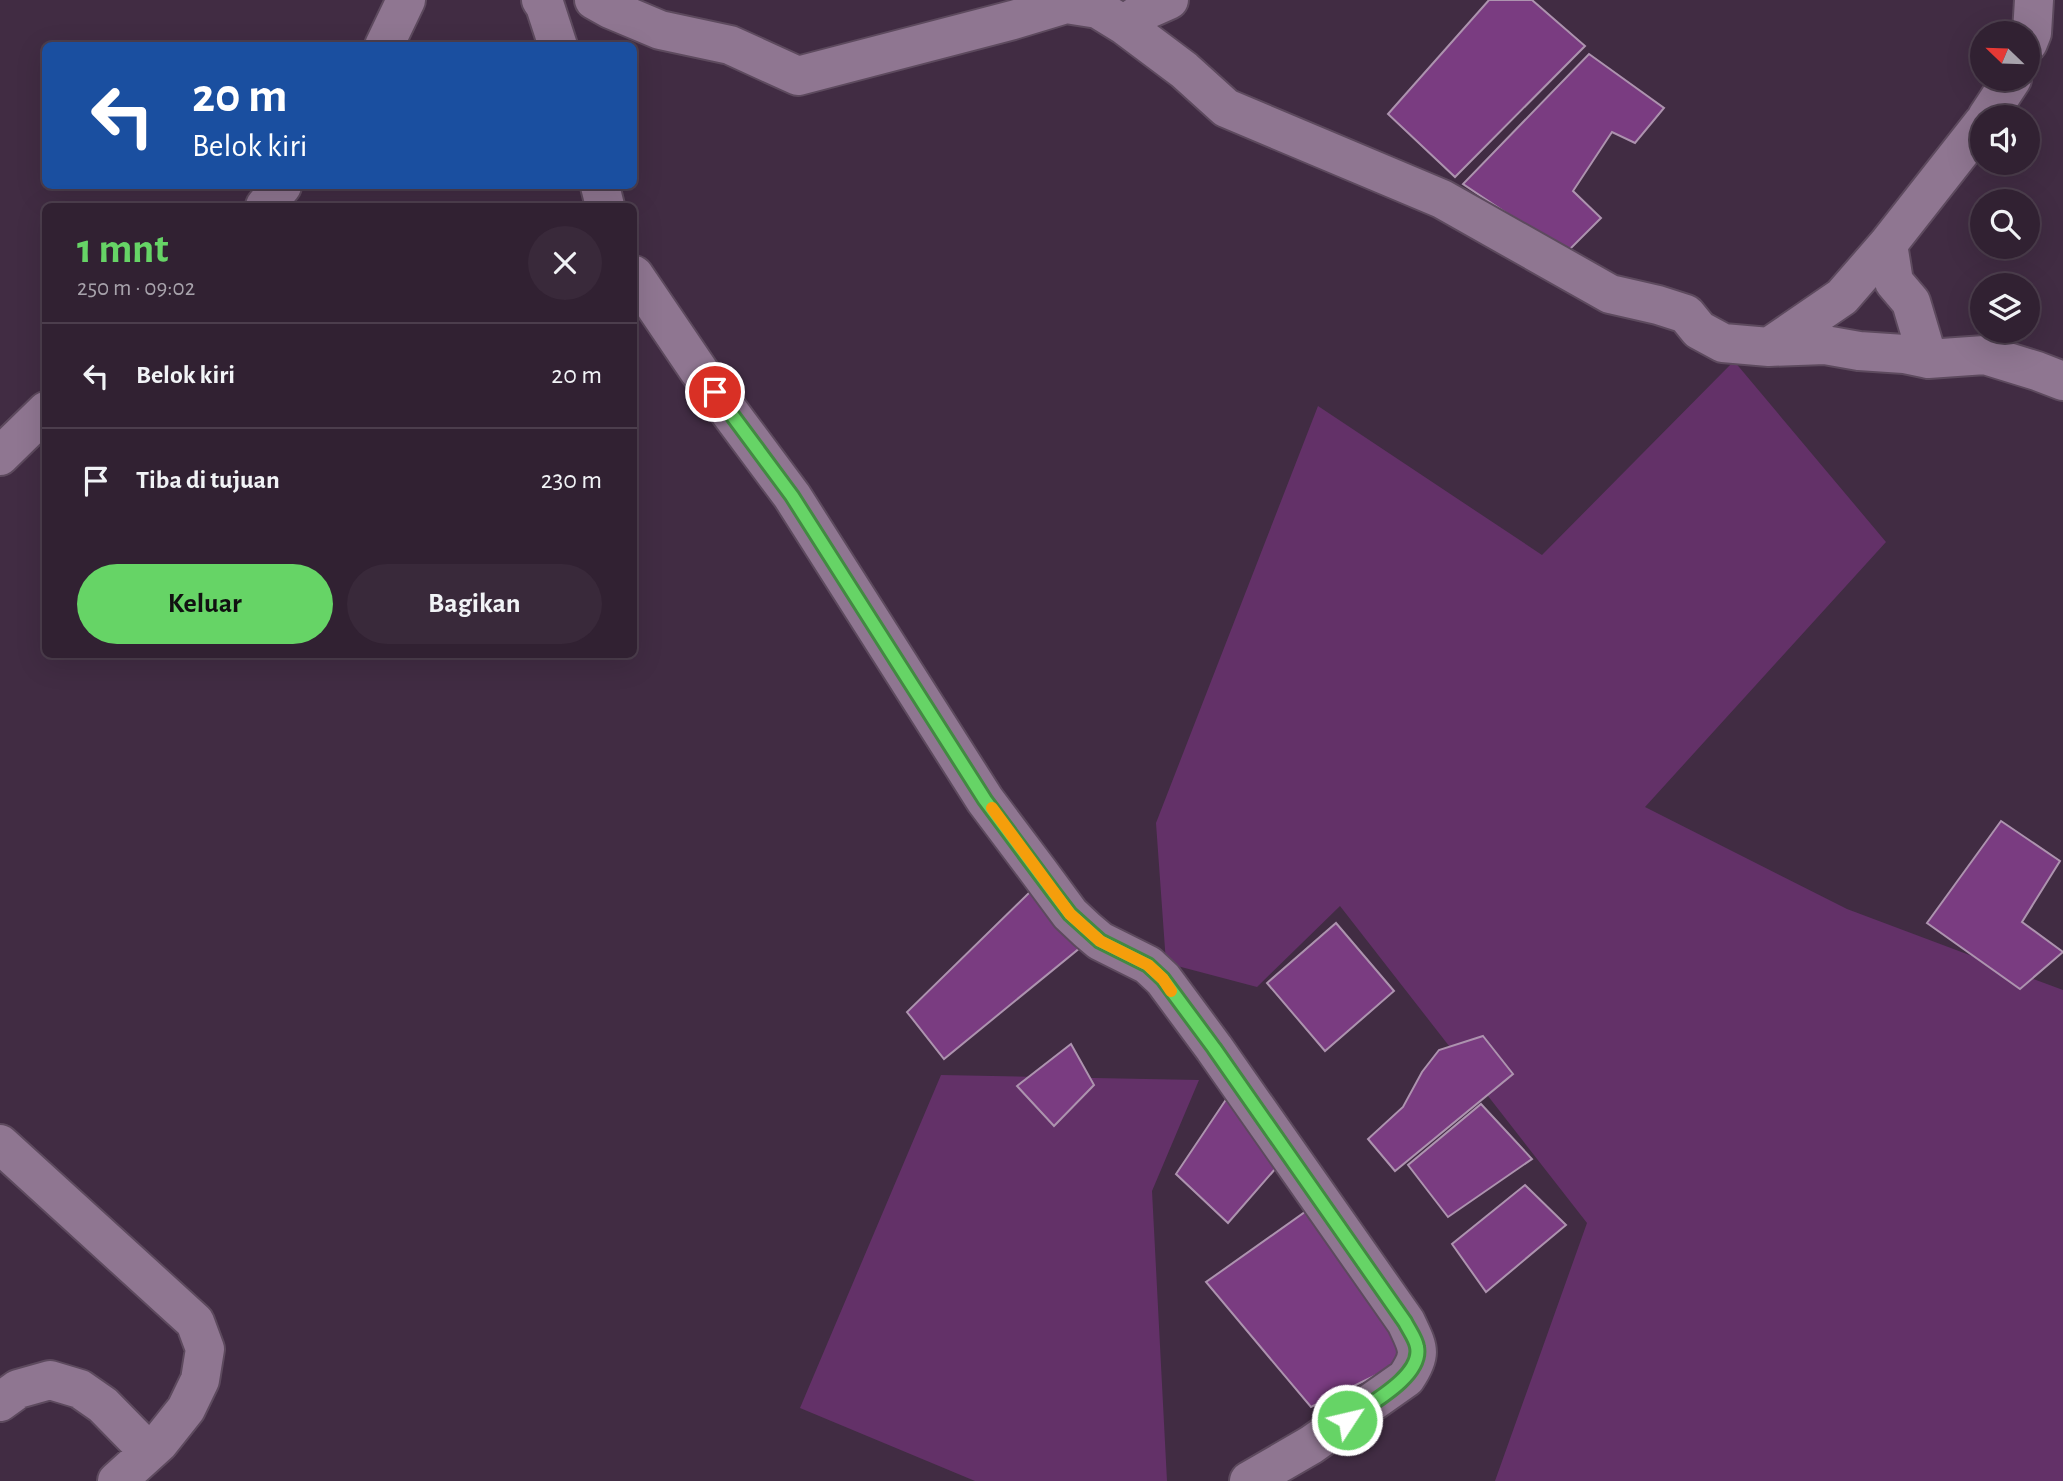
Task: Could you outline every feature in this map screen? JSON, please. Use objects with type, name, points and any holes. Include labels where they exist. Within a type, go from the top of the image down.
[{"type":"street","points":[[386,42],[406,0]]},
{"type":"street","points":[[541,0],[557,42]]},
{"type":"street","points":[[594,0],[660,30],[730,45],[798,76],[1066,4],[1098,9],[1184,70],[1226,108],[1442,199],[1610,294],[1686,314],[1699,330],[1723,343],[1769,347],[1825,345],[1928,359],[1984,355],[2063,382]]},
{"type":"street","points":[[1124,25],[1142,12],[1169,0]]},
{"type":"street","points":[[2033,21],[2034,0]]},
{"type":"street","points":[[1769,347],[1842,297],[1888,244],[1970,140]]},
{"type":"street","points":[[268,203],[279,189]]},
{"type":"street","points":[[1888,244],[1894,282],[1911,302],[1928,359]]},
{"type":"street","points":[[637,279],[699,371],[792,496],[985,800],[1070,914],[1100,941],[1148,965],[1163,979],[1405,1322],[1418,1348],[1416,1364],[1406,1378],[1311,1445],[1249,1481]]},
{"type":"street","points":[[0,456],[42,415]]},
{"type":"street","points":[[0,1144],[195,1322],[205,1349],[200,1380],[186,1409],[159,1443],[117,1481]]},
{"type":"street","points":[[0,1402],[18,1389],[50,1380],[80,1389],[103,1405],[149,1452]]},
{"type":"shaded area","points":[[1734,361],[1886,542],[1645,807],[1847,909],[2063,990],[2063,1481],[1495,1481],[1587,1223],[1340,906],[1257,987],[1166,963],[1156,823],[1318,406],[1542,555]]},
{"type":"shaded area","points":[[941,1075],[1199,1080],[1152,1191],[1167,1481],[975,1481],[800,1408]]},
{"type":"building","points":[[1489,0],[1532,0],[1585,46],[1455,177],[1388,114]]},
{"type":"building","points":[[1589,54],[1664,108],[1635,143],[1612,132],[1573,191],[1601,218],[1566,253],[1463,184]]},
{"type":"building","points":[[2001,821],[2060,861],[2022,922],[2063,952],[2020,989],[1927,923]]},
{"type":"building","points":[[1033,889],[1081,947],[944,1059],[907,1012]]},
{"type":"building","points":[[1336,923],[1394,991],[1325,1051],[1267,983]]},
{"type":"building","points":[[1483,1036],[1513,1074],[1395,1171],[1368,1139],[1403,1107],[1422,1072],[1439,1050]]},
{"type":"building","points":[[1071,1044],[1094,1085],[1054,1126],[1017,1086]]},
{"type":"building","points":[[1227,1098],[1283,1160],[1228,1223],[1176,1174]]},
{"type":"building","points":[[1481,1104],[1532,1159],[1448,1217],[1408,1165]]},
{"type":"building","points":[[1525,1185],[1566,1225],[1486,1292],[1452,1244]]},
{"type":"building","points":[[1312,1207],[1417,1355],[1311,1407],[1206,1282]]},
{"type":"slow traffic","points":[[992,808],[1070,914],[1100,941],[1148,965],[1171,991]]},
{"type":"route","points":[[715,392],[792,496],[985,800],[1054,893],[1070,914],[1100,941],[1148,965],[1163,979],[1405,1322],[1418,1348],[1416,1364],[1406,1378],[1347,1420]]}]
